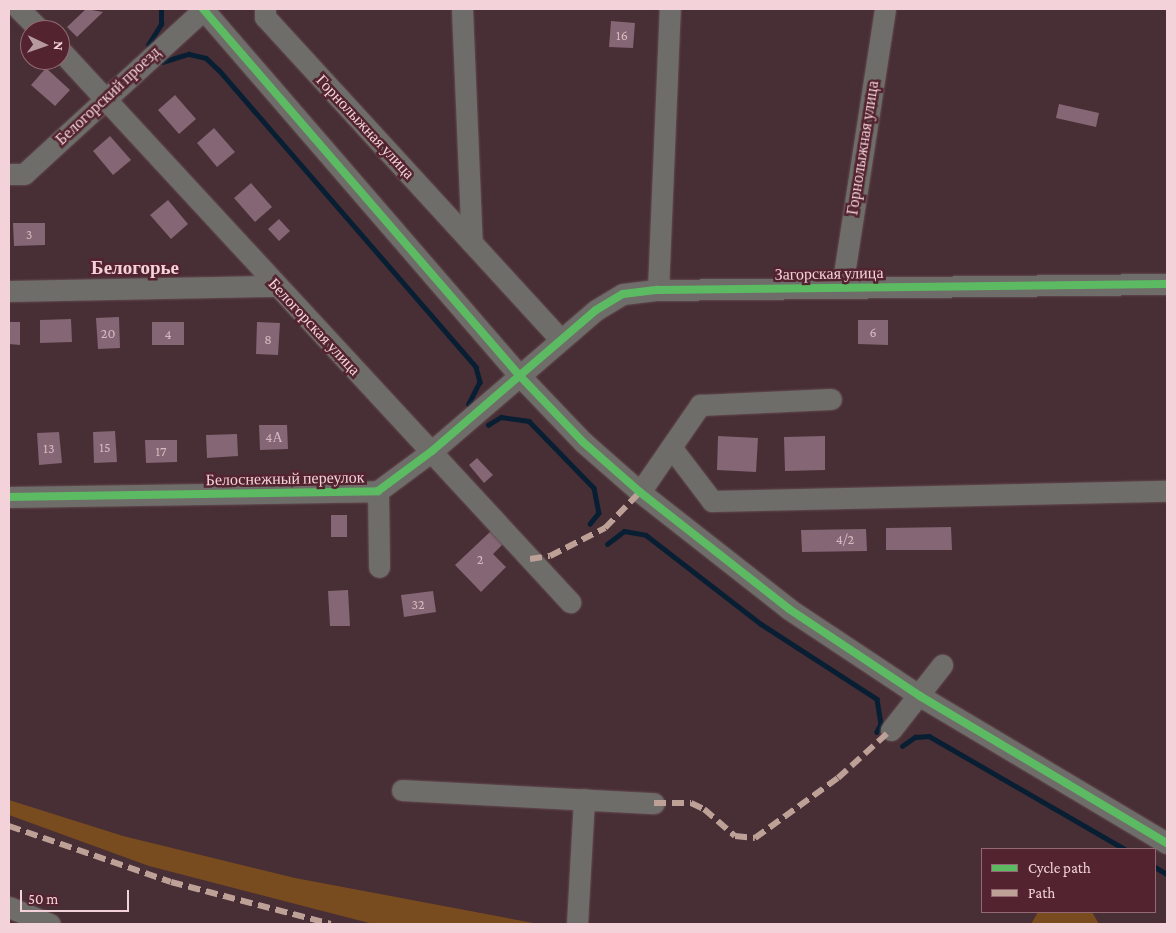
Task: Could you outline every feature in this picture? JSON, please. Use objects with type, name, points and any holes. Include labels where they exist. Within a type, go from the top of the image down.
[{"type":"street","points":[[20,9],[30,20]]},
{"type":"street","points":[[204,9],[519,375],[583,442],[640,492],[789,609],[920,696],[1165,841]]},
{"type":"street","name":"Белогорский проезд","points":[[9,174],[24,174],[204,9]]},
{"type":"street","name":"Горнолыжная улица","points":[[265,9],[265,17],[560,339]]},
{"type":"street","points":[[462,9],[472,243]]},
{"type":"street","points":[[658,290],[670,9]]},
{"type":"street","name":"Горнолыжная улица","points":[[842,287],[885,9]]},
{"type":"street","name":"Белогорская улица","points":[[70,60],[106,98],[274,286],[432,451],[570,602]]},
{"type":"street","name":"Загорская улица","points":[[519,375],[596,310],[623,294],[658,290],[1167,284]]},
{"type":"street","points":[[9,291],[274,286]]},
{"type":"street","name":"Белоснежный переулок","points":[[9,497],[378,491],[432,451],[519,375]]},
{"type":"street","points":[[640,492],[700,405],[831,399]]},
{"type":"street","points":[[671,447],[712,500],[1167,491]]},
{"type":"street","points":[[378,491],[379,566]]},
{"type":"street","points":[[891,730],[942,666]]},
{"type":"street","points":[[402,790],[654,803]]},
{"type":"street","points":[[577,924],[584,799]]},
{"type":"street","points":[[9,907],[50,924]]},
{"type":"shaded area","points":[[9,800],[123,836],[295,878],[539,924],[373,924],[149,866],[9,815]]},
{"type":"shaded area","points":[[1037,913],[1093,913],[1099,924],[1031,924]]},
{"type":"building","points":[[86,9],[103,12],[77,37],[70,30],[70,24]]},
{"type":"building","points":[[611,21],[635,23],[633,48],[609,47]]},
{"type":"building","points":[[44,70],[48,70],[70,90],[55,106],[31,85]]},
{"type":"building","points":[[175,95],[196,119],[179,134],[158,110]]},
{"type":"building","points":[[1059,104],[1099,113],[1096,127],[1056,118]]},
{"type":"building","points":[[214,128],[235,152],[217,167],[197,143]]},
{"type":"building","points":[[110,136],[131,160],[113,175],[93,151]]},
{"type":"building","points":[[251,183],[272,207],[255,222],[234,198]]},
{"type":"building","points":[[168,200],[188,224],[171,239],[150,215]]},
{"type":"building","points":[[279,219],[290,231],[279,241],[268,229]]},
{"type":"building","points":[[13,223],[45,223],[45,245],[14,246]]},
{"type":"building","points":[[119,317],[120,348],[98,349],[96,318]]},
{"type":"building","points":[[71,319],[72,342],[40,343],[40,320]]},
{"type":"building","points":[[858,320],[888,320],[888,345],[858,344]]},
{"type":"building","points":[[9,322],[20,322],[20,345],[9,344]]},
{"type":"building","points":[[152,322],[184,322],[184,345],[152,345]]},
{"type":"building","points":[[257,322],[280,323],[278,355],[256,354]]},
{"type":"building","points":[[259,425],[287,425],[288,449],[260,450]]},
{"type":"building","points":[[115,431],[117,462],[94,463],[93,432]]},
{"type":"building","points":[[59,432],[62,463],[39,465],[37,433]]},
{"type":"building","points":[[237,434],[238,456],[207,458],[206,435]]},
{"type":"building","points":[[718,436],[758,438],[756,472],[717,470]]},
{"type":"building","points":[[825,436],[825,470],[785,471],[784,437]]},
{"type":"building","points":[[145,440],[177,440],[177,462],[146,463]]},
{"type":"building","points":[[477,458],[493,475],[484,483],[469,465]]},
{"type":"building","points":[[331,515],[347,515],[347,537],[331,537]]},
{"type":"building","points":[[951,527],[952,550],[886,550],[886,528]]},
{"type":"building","points":[[866,529],[867,551],[802,552],[801,530]]},
{"type":"building","points":[[491,531],[503,544],[493,554],[506,567],[481,592],[455,565]]},
{"type":"building","points":[[348,590],[350,626],[330,626],[328,591]]},
{"type":"building","points":[[433,591],[436,612],[404,617],[401,595]]},
{"type":"waterway","points":[[148,45],[161,24],[161,9]]},
{"type":"waterway","points":[[162,62],[189,54],[206,58],[219,70],[476,367],[480,382],[469,404]]},
{"type":"waterway","points":[[488,425],[501,417],[529,421],[594,488],[599,513],[590,524]]},
{"type":"waterway","points":[[607,544],[624,531],[646,535],[761,624],[877,699],[881,724],[877,732]]},
{"type":"waterway","points":[[902,746],[915,737],[929,736],[1123,848]]},
{"type":"waterway","points":[[1156,868],[1167,874]]},
{"type":"marked path","points":[[530,559],[550,556],[605,528],[640,492]]},
{"type":"marked path","points":[[654,803],[691,803],[704,809],[735,836],[755,838],[838,778],[891,730]]},
{"type":"marked path","points":[[9,826],[171,882],[331,924]]},
{"type":"cycle path","points":[[203,9],[519,375],[583,442],[640,492],[789,609],[920,696],[1167,843]]},
{"type":"cycle path","points":[[9,497],[378,491],[432,451],[596,310],[623,294],[658,290],[1167,284]]},
{"type":"district","name":"Белогорье","points":[[135,268]]}]
